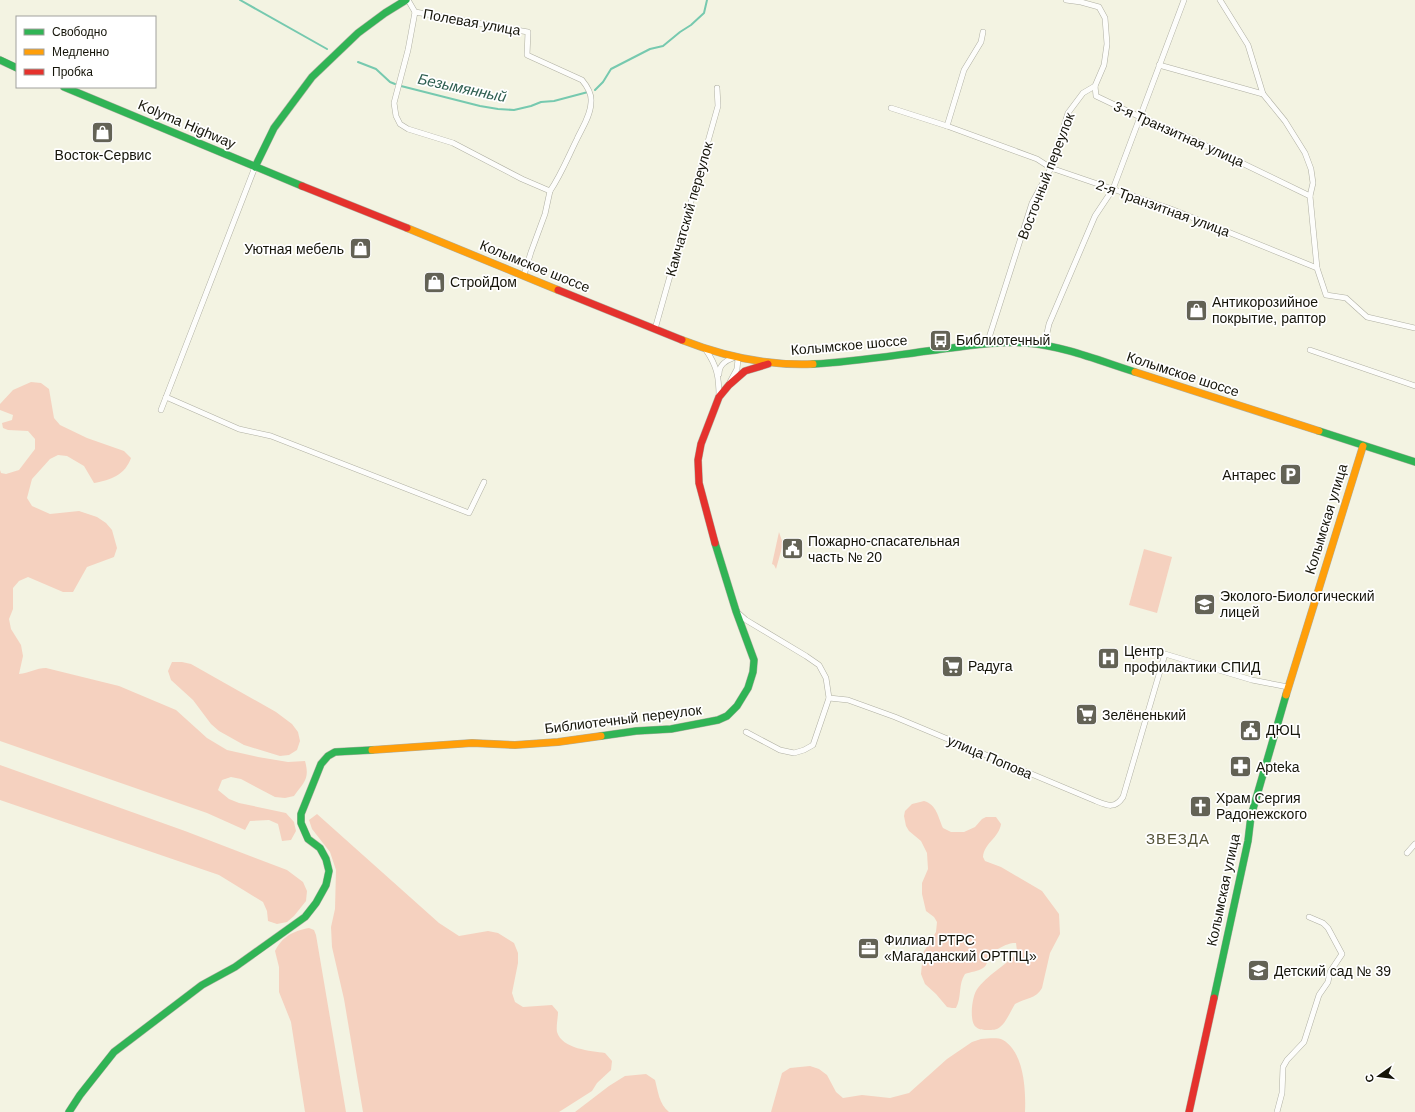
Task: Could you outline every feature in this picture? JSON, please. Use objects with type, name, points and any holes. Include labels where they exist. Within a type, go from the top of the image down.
[{"type":"main road","points":[[256,167],[274,128],[312,77],[358,33],[380,16],[407,0]]},
{"type":"main road","points":[[0,60],[16,68]]},
{"type":"main road","name":"Kolyma Highway","points":[[66,88],[256,167]]},
{"type":"main road","name":"Колымское шоссе","points":[[256,167],[705,349],[735,358],[770,363],[801,364],[834,362],[987,344],[1018,342],[1048,346],[1151,377],[1415,462]]},
{"type":"main road","name":"Библиотечный переулок","points":[[69,1112],[80,1095],[114,1052],[202,986],[235,967],[305,917],[316,903],[326,885],[329,871],[326,859],[320,848],[308,839],[304,832],[301,823],[301,814],[321,764],[328,756],[335,752],[472,743],[515,745],[558,742],[636,731],[671,729],[718,720],[727,716],[737,706],[748,688],[753,672],[754,660],[736,611],[709,522],[702,495],[698,471],[698,460],[701,444],[719,397],[729,385],[745,371],[770,363]]},
{"type":"main road","name":"Колымская улица","points":[[1189,1112],[1248,841],[1251,816],[1288,688],[1363,446]]},
{"type":"street","name":"Полевая улица","points":[[407,0],[415,12],[528,32],[527,55],[582,80],[587,86],[592,101],[591,107],[586,121],[550,191]]},
{"type":"street","points":[[1066,0],[1081,2],[1098,7],[1105,18],[1107,44],[1104,65],[1095,86]]},
{"type":"street","points":[[1048,346],[1047,333],[1049,324],[1095,216],[1113,189],[1184,0]]},
{"type":"street","points":[[1220,0],[1248,45],[1264,94],[1285,121],[1305,153],[1312,169],[1313,183],[1310,196],[1317,268],[1326,294],[1346,298],[1368,316],[1415,328]]},
{"type":"street","points":[[415,12],[408,50],[394,102],[396,116],[400,124],[408,129],[453,143],[522,179],[550,191],[545,214],[524,275]]},
{"type":"street","points":[[947,126],[964,70],[972,54],[981,42],[983,32]]},
{"type":"street","points":[[1159,65],[1264,94]]},
{"type":"street","name":"3-я Транзитная улица","points":[[1095,86],[1096,96],[1140,117],[1184,135],[1310,196]]},
{"type":"street","name":"Восточный переулок","points":[[987,344],[1032,202],[1051,168],[1068,113],[1083,93],[1095,86]]},
{"type":"street","name":"Камчатский переулок","points":[[655,329],[718,106],[717,88]]},
{"type":"street","name":"2-я Транзитная улица","points":[[891,108],[947,126],[1037,159],[1051,168],[1171,209],[1317,268]]},
{"type":"street","points":[[161,410],[256,167]]},
{"type":"street","name":"Библиотечный переулок","points":[[705,349],[714,362],[719,379],[719,397]]},
{"type":"street","points":[[1310,350],[1415,386]]},
{"type":"street","points":[[719,379],[719,368],[724,362],[735,358],[737,369],[729,385]]},
{"type":"street","points":[[166,397],[239,429],[278,438],[469,513],[484,482]]},
{"type":"street","points":[[736,611],[746,620],[819,665],[826,678],[829,698],[813,745],[804,750],[794,752],[780,750],[746,732]]},
{"type":"street","name":"улица Попова","points":[[829,698],[848,700],[886,713],[1111,806],[1119,803],[1123,797],[1165,654],[1252,680],[1288,688]]},
{"type":"street","points":[[1407,853],[1415,844]]},
{"type":"street","points":[[1277,1112],[1282,1093],[1283,1067],[1287,1060],[1304,1042],[1318,995],[1328,982],[1330,972],[1342,954],[1328,928],[1323,923],[1309,917]]},
{"type":"shaded area","points":[[31,382],[41,383],[49,389],[54,418],[60,425],[87,438],[124,451],[131,458],[125,469],[117,476],[94,483],[84,466],[67,456],[58,455],[50,459],[32,479],[27,498],[32,506],[50,514],[79,511],[97,517],[106,523],[112,530],[117,548],[114,557],[87,567],[73,592],[63,592],[28,577],[19,581],[13,588],[13,609],[9,619],[11,629],[21,645],[23,656],[19,674],[46,668],[119,686],[176,710],[207,738],[227,750],[288,762],[305,761],[307,772],[305,780],[294,796],[285,798],[275,797],[241,779],[231,777],[222,780],[218,790],[229,799],[239,803],[286,813],[294,822],[296,831],[291,840],[282,841],[278,824],[269,820],[250,821],[245,830],[207,813],[0,741],[0,470],[1,473],[6,474],[19,470],[35,449],[35,439],[28,431],[8,430],[3,428],[2,423],[12,420],[13,415],[0,410],[0,404],[13,390]]},
{"type":"shaded area","points":[[779,532],[783,544],[776,569],[772,564]]},
{"type":"shaded area","points":[[1144,549],[1172,557],[1157,613],[1129,605]]},
{"type":"shaded area","points":[[172,662],[191,664],[276,712],[292,724],[298,732],[300,741],[297,750],[289,755],[280,756],[244,745],[219,731],[211,724],[193,700],[171,680],[168,671]]},
{"type":"shaded area","points":[[0,765],[185,831],[287,870],[303,882],[307,891],[306,901],[287,922],[277,924],[268,921],[267,911],[263,902],[219,875],[0,800]]},
{"type":"shaded area","points":[[924,801],[932,805],[943,828],[951,832],[964,832],[975,827],[982,819],[986,817],[996,817],[1001,824],[1000,829],[984,852],[983,857],[985,861],[1001,867],[1042,891],[1059,914],[1060,934],[1050,953],[1040,992],[1015,1004],[1004,1023],[996,1029],[982,1030],[977,1028],[972,1020],[973,999],[976,991],[983,982],[1015,956],[1017,951],[1016,943],[1005,945],[989,957],[984,967],[965,974],[961,982],[959,999],[956,1008],[947,1007],[925,984],[921,974],[923,953],[936,932],[937,922],[934,917],[926,911],[922,894],[922,883],[928,869],[927,853],[921,841],[909,831],[906,826],[904,816],[905,811],[912,804]]},
{"type":"shaded area","points":[[317,814],[439,923],[459,936],[488,931],[498,933],[514,943],[518,953],[518,963],[512,993],[515,1002],[523,1007],[552,1005],[558,1012],[557,1032],[560,1038],[571,1046],[605,1053],[612,1061],[611,1070],[597,1083],[592,1091],[559,1112],[363,1112],[344,999],[332,947],[331,927],[335,909],[336,870],[330,852],[312,829],[309,820]]},
{"type":"shaded area","points":[[309,928],[314,930],[316,935],[346,1112],[305,1112],[291,1022],[279,992],[279,967],[275,951],[281,942],[289,935]]},
{"type":"shaded area","points":[[981,1039],[1001,1039],[1010,1046],[1015,1053],[1022,1072],[1024,1083],[1025,1112],[771,1112],[782,1073],[790,1068],[810,1066],[819,1069],[827,1075],[836,1092],[843,1098],[862,1095],[890,1098],[909,1093],[947,1059],[972,1042]]},
{"type":"shaded area","points":[[646,1074],[655,1080],[661,1101],[669,1112],[575,1112],[609,1086],[625,1076]]},
{"type":"waterway","name":"Безымянный","points":[[240,0],[327,49]]},
{"type":"waterway","name":"Безымянный","points":[[595,90],[603,82],[611,69],[650,49],[663,46],[691,25],[704,13],[707,0]]},
{"type":"waterway","name":"Безымянный","points":[[358,62],[376,69],[390,82],[395,84]]},
{"type":"waterway","name":"Безымянный","points":[[401,86],[480,106],[514,110],[541,102],[554,101],[588,92]]},
{"type":"traffic: fast","points":[[255,167],[274,128],[312,77],[358,33],[406,0]]},
{"type":"traffic: fast","points":[[0,60],[16,68]]},
{"type":"traffic: fast","points":[[66,88],[302,186]]},
{"type":"traffic: fast","points":[[813,364],[859,360],[982,344],[1027,343],[1055,347],[1135,372]]},
{"type":"traffic: fast","points":[[1319,431],[1415,462]]},
{"type":"traffic: fast","points":[[601,736],[636,731],[671,729],[718,720],[727,716],[737,706],[748,688],[753,672],[754,660],[736,611],[715,543]]},
{"type":"traffic: fast","points":[[1214,998],[1248,841],[1251,816],[1286,695]]},
{"type":"traffic: fast","points":[[69,1112],[80,1095],[114,1052],[202,985],[235,967],[305,917],[316,903],[326,885],[329,871],[326,859],[320,848],[308,839],[301,823],[301,814],[321,764],[328,756],[335,752],[372,750]]},
{"type":"traffic: slow","points":[[407,228],[558,290]]},
{"type":"traffic: slow","points":[[682,340],[730,356],[746,359],[763,362],[813,364]]},
{"type":"traffic: slow","points":[[1135,372],[1319,431]]},
{"type":"traffic: slow","points":[[1286,695],[1363,446]]},
{"type":"traffic: slow","points":[[372,750],[472,743],[515,745],[558,742],[601,736]]},
{"type":"traffic: jam","points":[[302,186],[407,228]]},
{"type":"traffic: jam","points":[[558,290],[682,340]]},
{"type":"traffic: jam","points":[[715,543],[699,483],[698,460],[701,444],[719,397],[729,385],[745,371],[768,364]]},
{"type":"traffic: jam","points":[[1189,1112],[1214,998]]},
{"type":"place","name":"Восток-Сервис","points":[[103,133]]},
{"type":"place","name":"Уютная мебель","points":[[360,249]]},
{"type":"place","name":"СтройДом","points":[[434,282]]},
{"type":"place","name":"Антикорозийное покрытие, раптор","points":[[1197,310]]},
{"type":"place","name":"Библиотечный","points":[[941,340]]},
{"type":"place","name":"Антарес","points":[[1291,475]]},
{"type":"place","name":"Пожарно-спасательная часть № 20","points":[[792,549]]},
{"type":"place","name":"Эколого-Биологический лицей","points":[[1204,604]]},
{"type":"place","name":"Центр профилактики СПИД","points":[[1108,659]]},
{"type":"place","name":"Радуга","points":[[953,666]]},
{"type":"place","name":"Зелёненький","points":[[1087,715]]},
{"type":"place","name":"ДЮЦ","points":[[1251,730]]},
{"type":"place","name":"Apteka","points":[[1240,767]]},
{"type":"place","name":"Храм Сергия Радонежского","points":[[1200,806]]},
{"type":"place","name":"Филиал РТРС «Магаданский ОРТПЦ»","points":[[868,948]]},
{"type":"place","name":"Детский сад № 39","points":[[1258,971]]},
{"type":"district","name":"ЗВЕЗДА","points":[[1178,839]]}]
